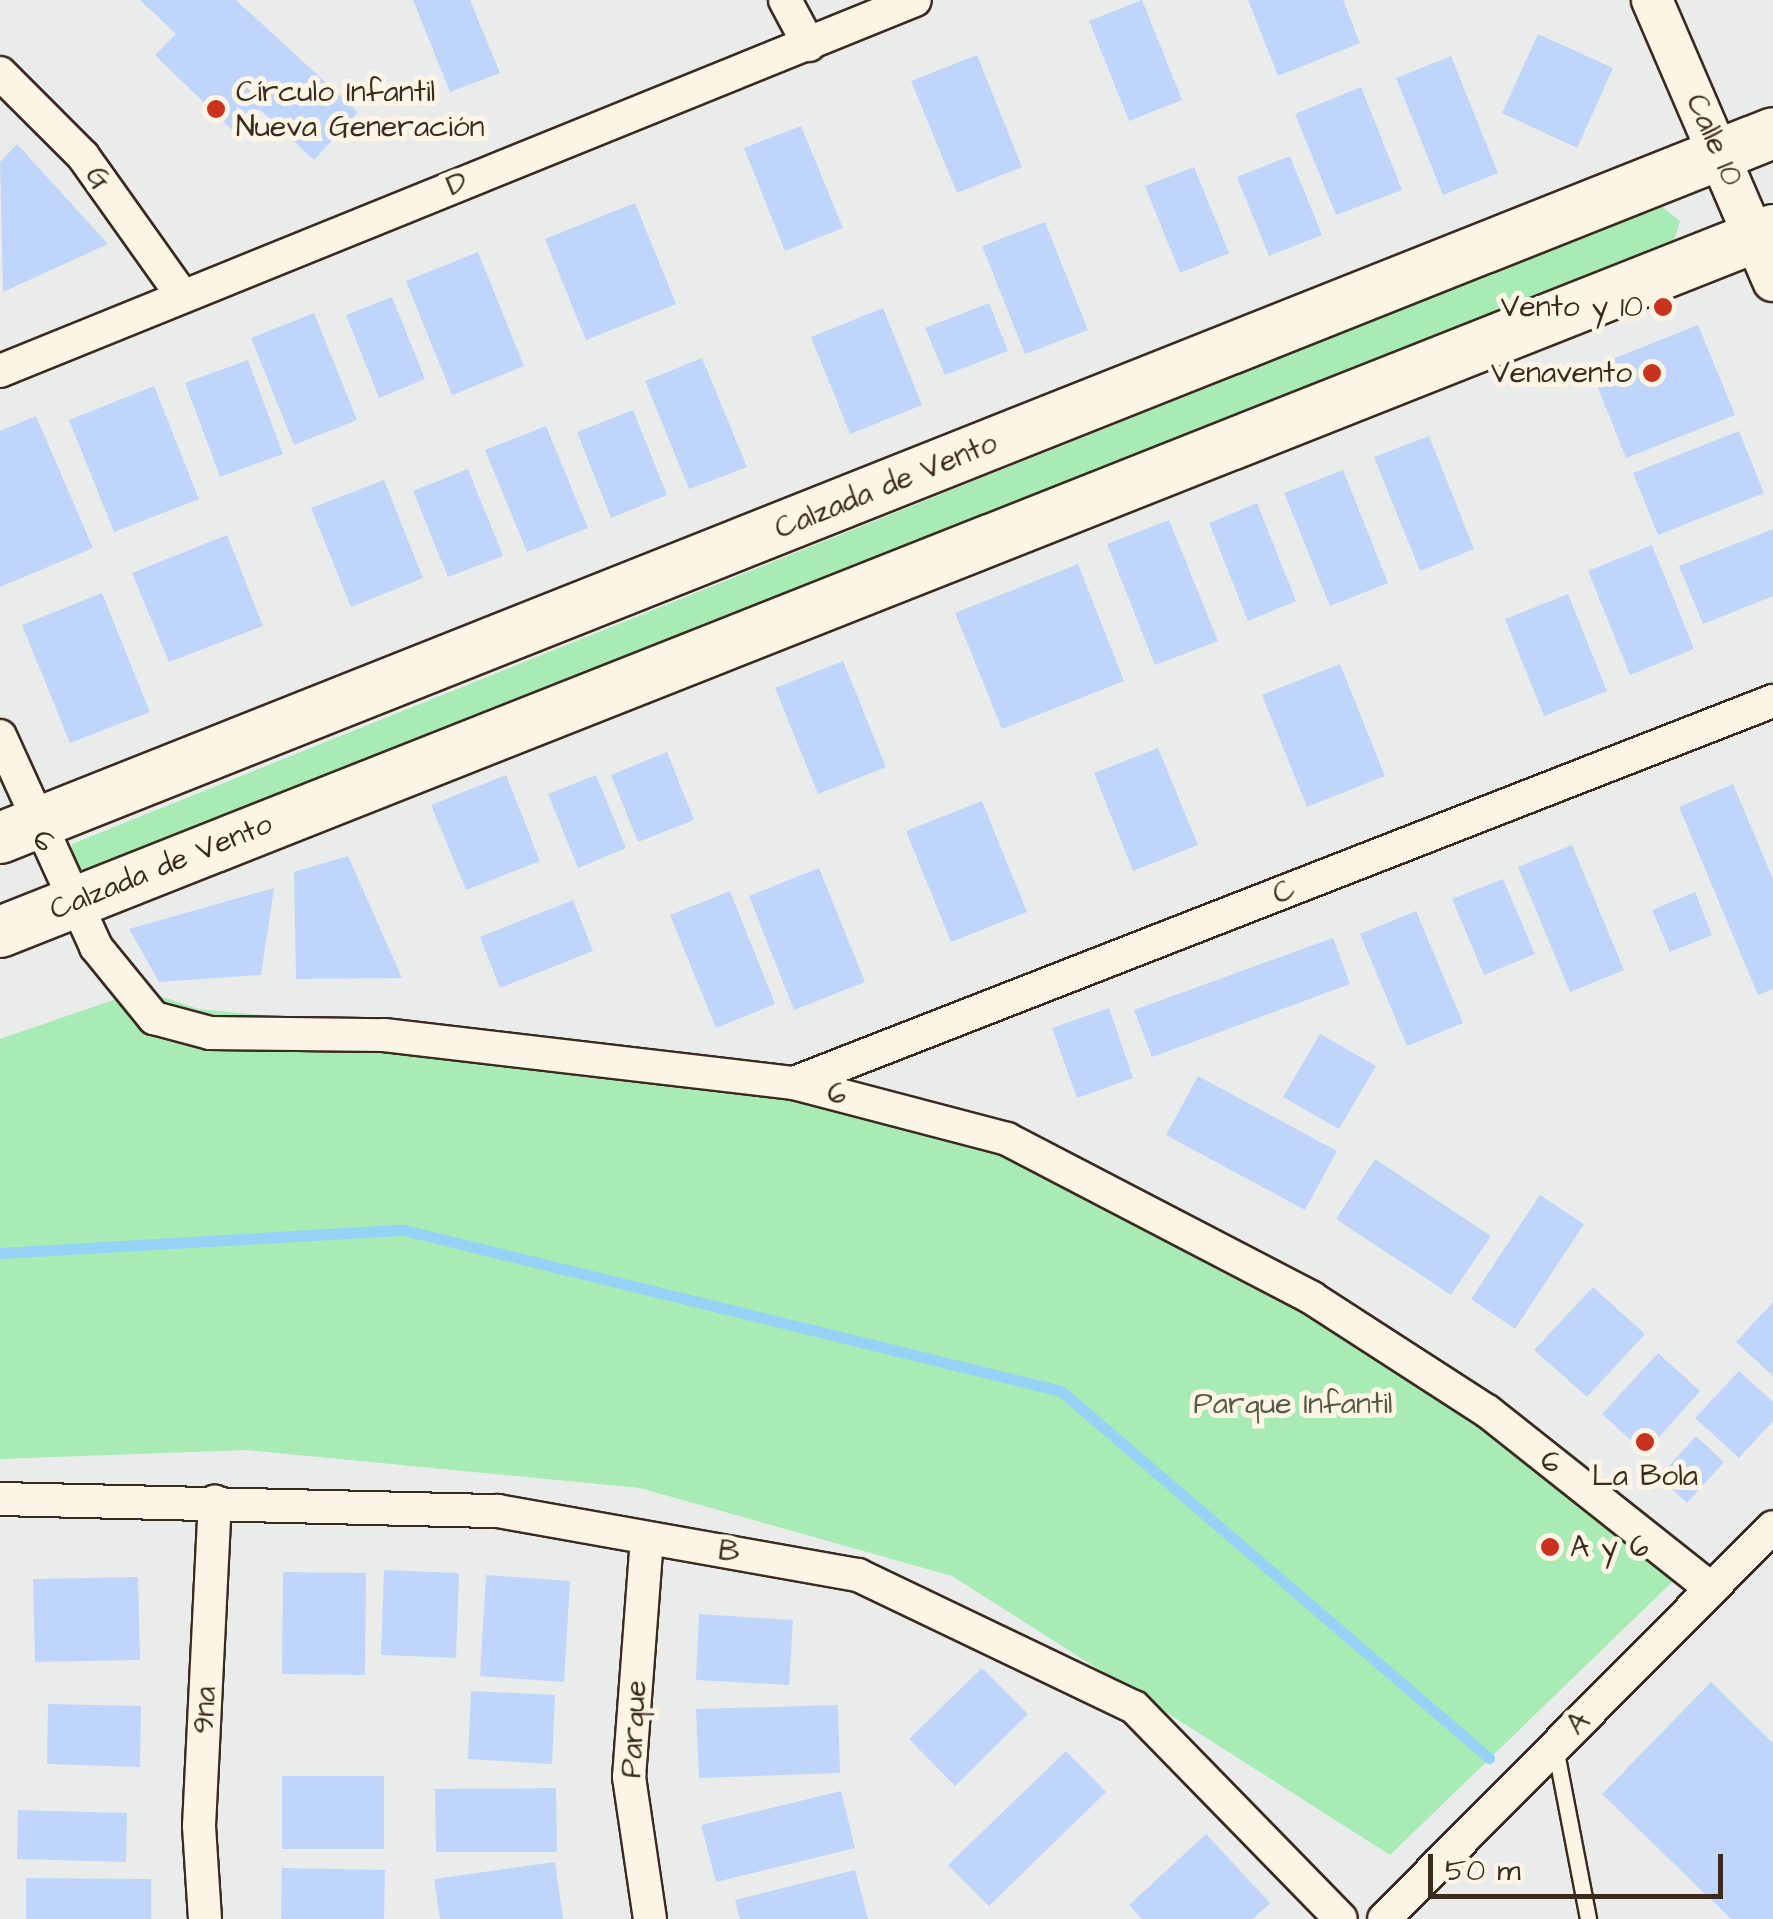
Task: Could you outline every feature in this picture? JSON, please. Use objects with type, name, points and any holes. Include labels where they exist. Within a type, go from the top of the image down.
[{"type":"main road","name":"Calzada de Vento","points":[[18,831],[1773,133]]},
{"type":"main road","name":"Calzada de Vento","points":[[0,932],[1767,250]]},
{"type":"street","points":[[785,0],[809,44]]},
{"type":"street","name":"D","points":[[0,371],[181,294],[915,0]]},
{"type":"street","name":"Calle 10","points":[[1652,0],[1767,250]]},
{"type":"street","name":"G","points":[[0,74],[82,156],[181,294]]},
{"type":"street","name":"C","points":[[794,1083],[1773,701]]},
{"type":"street","name":"6","points":[[0,736],[18,831],[72,902],[113,974],[154,1018],[182,1030],[384,1035],[794,1083],[1006,1138],[1312,1298],[1487,1411],[1710,1588]]},
{"type":"street","name":"B","points":[[0,1500],[215,1501],[498,1511],[858,1575],[1134,1708],[1341,1919]]},
{"type":"street","name":"9na","points":[[205,1919],[199,1826],[215,1501]]},
{"type":"street","name":"A","points":[[1384,1919],[1773,1528]]},
{"type":"street","name":"Parque","points":[[647,1538],[629,1777],[650,1919]]},
{"type":"lane","points":[[1555,1747],[1588,1919]]},
{"type":"green space","points":[[1660,205],[1680,221],[1672,247],[84,879],[73,866],[72,844]]},
{"type":"green space","name":"Parque Infantil","points":[[142,990],[198,1009],[821,1067],[1161,1204],[1566,1449],[1699,1556],[1390,1855],[952,1576],[640,1488],[247,1450],[0,1459],[0,1039]]},
{"type":"building","points":[[140,0],[236,0],[358,112],[314,160],[259,109],[235,133],[155,55],[176,34]]},
{"type":"building","points":[[413,0],[470,0],[500,73],[450,92]]},
{"type":"building","points":[[1142,0],[1182,100],[1129,121],[1089,21]]},
{"type":"building","points":[[1248,0],[1343,0],[1360,43],[1278,76]]},
{"type":"building","points":[[1538,34],[1613,68],[1577,148],[1502,113]]},
{"type":"building","points":[[977,55],[1022,167],[957,193],[911,81]]},
{"type":"building","points":[[1451,56],[1498,173],[1443,195],[1396,78]]},
{"type":"building","points":[[1361,87],[1402,190],[1336,215],[1295,114]]},
{"type":"building","points":[[801,126],[843,228],[785,251],[744,148]]},
{"type":"building","points":[[17,144],[108,244],[3,292],[0,162]]},
{"type":"building","points":[[1290,156],[1322,235],[1269,256],[1237,177]]},
{"type":"building","points":[[1194,167],[1229,253],[1180,273],[1145,186]]},
{"type":"building","points":[[635,203],[676,304],[586,340],[545,239]]},
{"type":"building","points":[[1045,222],[1088,330],[1025,354],[982,246]]},
{"type":"building","points":[[478,252],[524,366],[452,395],[406,281]]},
{"type":"building","points":[[392,297],[425,379],[379,398],[346,315]]},
{"type":"building","points":[[989,303],[1008,351],[945,375],[925,328]]},
{"type":"building","points":[[883,308],[922,405],[850,434],[811,337]]},
{"type":"building","points":[[314,313],[357,420],[294,445],[251,338]]},
{"type":"building","points":[[1698,325],[1735,415],[1626,458],[1590,368]]},
{"type":"building","points":[[702,358],[747,467],[689,489],[645,381]]},
{"type":"building","points":[[248,360],[283,454],[220,477],[185,383]]},
{"type":"building","points":[[154,386],[199,499],[114,532],[69,420]]},
{"type":"building","points":[[633,410],[667,495],[611,518],[577,432]]},
{"type":"building","points":[[36,416],[93,548],[0,587],[0,431]]},
{"type":"building","points":[[546,426],[588,528],[527,552],[485,450]]},
{"type":"building","points":[[1739,431],[1764,493],[1658,535],[1633,473]]},
{"type":"building","points":[[1429,436],[1474,549],[1420,571],[1374,457]]},
{"type":"building","points":[[468,469],[503,556],[448,577],[413,491]]},
{"type":"building","points":[[1343,470],[1388,583],[1330,606],[1284,493]]},
{"type":"building","points":[[384,480],[423,578],[351,607],[311,508]]},
{"type":"building","points":[[1257,503],[1296,601],[1248,621],[1209,523]]},
{"type":"building","points":[[1169,520],[1218,641],[1155,665],[1107,544]]},
{"type":"building","points":[[1773,529],[1773,596],[1703,624],[1679,566]]},
{"type":"building","points":[[227,535],[263,626],[169,662],[132,573]]},
{"type":"building","points":[[1652,545],[1694,649],[1630,675],[1588,571]]},
{"type":"building","points":[[1078,564],[1124,681],[1002,729],[955,613]]},
{"type":"building","points":[[102,593],[150,712],[70,743],[22,625]]},
{"type":"building","points":[[1568,594],[1607,691],[1544,716],[1505,619]]},
{"type":"building","points":[[843,661],[886,767],[818,794],[775,688]]},
{"type":"building","points":[[1340,664],[1385,776],[1307,807],[1262,695]]},
{"type":"building","points":[[1158,748],[1198,845],[1133,871],[1094,773]]},
{"type":"building","points":[[667,752],[694,820],[638,842],[611,775]]},
{"type":"building","points":[[506,775],[540,861],[466,890],[431,805]]},
{"type":"building","points":[[596,775],[626,848],[578,868],[548,794]]},
{"type":"building","points":[[1733,784],[1773,879],[1773,989],[1758,995],[1679,807]]},
{"type":"building","points":[[982,801],[1027,912],[951,942],[906,831]]},
{"type":"building","points":[[1572,845],[1624,970],[1570,992],[1518,867]]},
{"type":"building","points":[[348,856],[402,978],[296,979],[294,872]]},
{"type":"building","points":[[819,868],[865,982],[794,1010],[749,896]]},
{"type":"building","points":[[1503,879],[1535,954],[1484,975],[1452,899]]},
{"type":"building","points":[[274,888],[261,975],[159,982],[129,929]]},
{"type":"building","points":[[730,891],[775,1004],[716,1028],[670,915]]},
{"type":"building","points":[[1695,892],[1712,935],[1670,952],[1652,910]]},
{"type":"building","points":[[573,900],[593,951],[500,988],[480,937]]},
{"type":"building","points":[[1416,911],[1463,1023],[1407,1046],[1360,934]]},
{"type":"building","points":[[1333,938],[1350,984],[1152,1057],[1134,1010]]},
{"type":"building","points":[[1109,1008],[1133,1078],[1077,1098],[1052,1028]]},
{"type":"building","points":[[1320,1034],[1376,1066],[1339,1129],[1283,1097]]},
{"type":"building","points":[[1198,1076],[1337,1151],[1305,1210],[1166,1135]]},
{"type":"building","points":[[1375,1159],[1491,1236],[1451,1295],[1336,1219]]},
{"type":"building","points":[[1540,1195],[1584,1224],[1515,1329],[1471,1299]]},
{"type":"building","points":[[1593,1287],[1645,1334],[1587,1397],[1534,1350]]},
{"type":"building","points":[[1773,1302],[1773,1376],[1736,1342]]},
{"type":"building","points":[[1658,1353],[1700,1391],[1645,1453],[1602,1414]]},
{"type":"building","points":[[1739,1371],[1773,1402],[1773,1421],[1739,1458],[1695,1418]]},
{"type":"building","points":[[1696,1436],[1724,1462],[1687,1503],[1659,1477]]},
{"type":"building","points":[[384,1570],[459,1573],[456,1658],[381,1655]]},
{"type":"building","points":[[283,1572],[366,1573],[365,1675],[282,1674]]},
{"type":"building","points":[[486,1575],[570,1581],[564,1682],[480,1676]]},
{"type":"building","points":[[138,1577],[140,1660],[35,1662],[33,1579]]},
{"type":"building","points":[[699,1614],[793,1620],[789,1685],[696,1680]]},
{"type":"building","points":[[982,1668],[1028,1714],[955,1786],[909,1739]]},
{"type":"building","points":[[1711,1682],[1773,1743],[1773,1919],[1731,1919],[1602,1794]]},
{"type":"building","points":[[471,1691],[555,1695],[552,1764],[468,1759]]},
{"type":"building","points":[[48,1704],[141,1706],[140,1767],[47,1764]]},
{"type":"building","points":[[838,1705],[840,1773],[699,1778],[696,1709]]},
{"type":"building","points":[[1066,1751],[1106,1792],[989,1906],[948,1865]]},
{"type":"building","points":[[282,1776],[384,1776],[384,1849],[282,1849]]},
{"type":"building","points":[[556,1788],[557,1852],[436,1852],[435,1789]]},
{"type":"building","points":[[841,1791],[855,1848],[716,1882],[701,1825]]},
{"type":"building","points":[[18,1810],[127,1813],[126,1862],[17,1859]]},
{"type":"building","points":[[1206,1834],[1270,1903],[1253,1919],[1142,1919],[1129,1905]]},
{"type":"building","points":[[555,1862],[563,1919],[440,1919],[434,1879]]},
{"type":"building","points":[[282,1868],[385,1870],[384,1919],[281,1919]]},
{"type":"building","points":[[855,1870],[868,1919],[740,1919],[735,1900]]},
{"type":"building","points":[[26,1878],[151,1879],[151,1919],[26,1919]]},
{"type":"waterway","points":[[0,1253],[404,1230],[1061,1391],[1489,1758]]},
{"type":"place","name":"Círculo Infantil Nueva Generación","points":[[216,109]]},
{"type":"place","name":"Vento y 10","points":[[1663,307]]},
{"type":"place","name":"Venavento","points":[[1652,373]]},
{"type":"place","name":"La Bola","points":[[1645,1442]]},
{"type":"place","name":"A y 6","points":[[1550,1547]]}]
